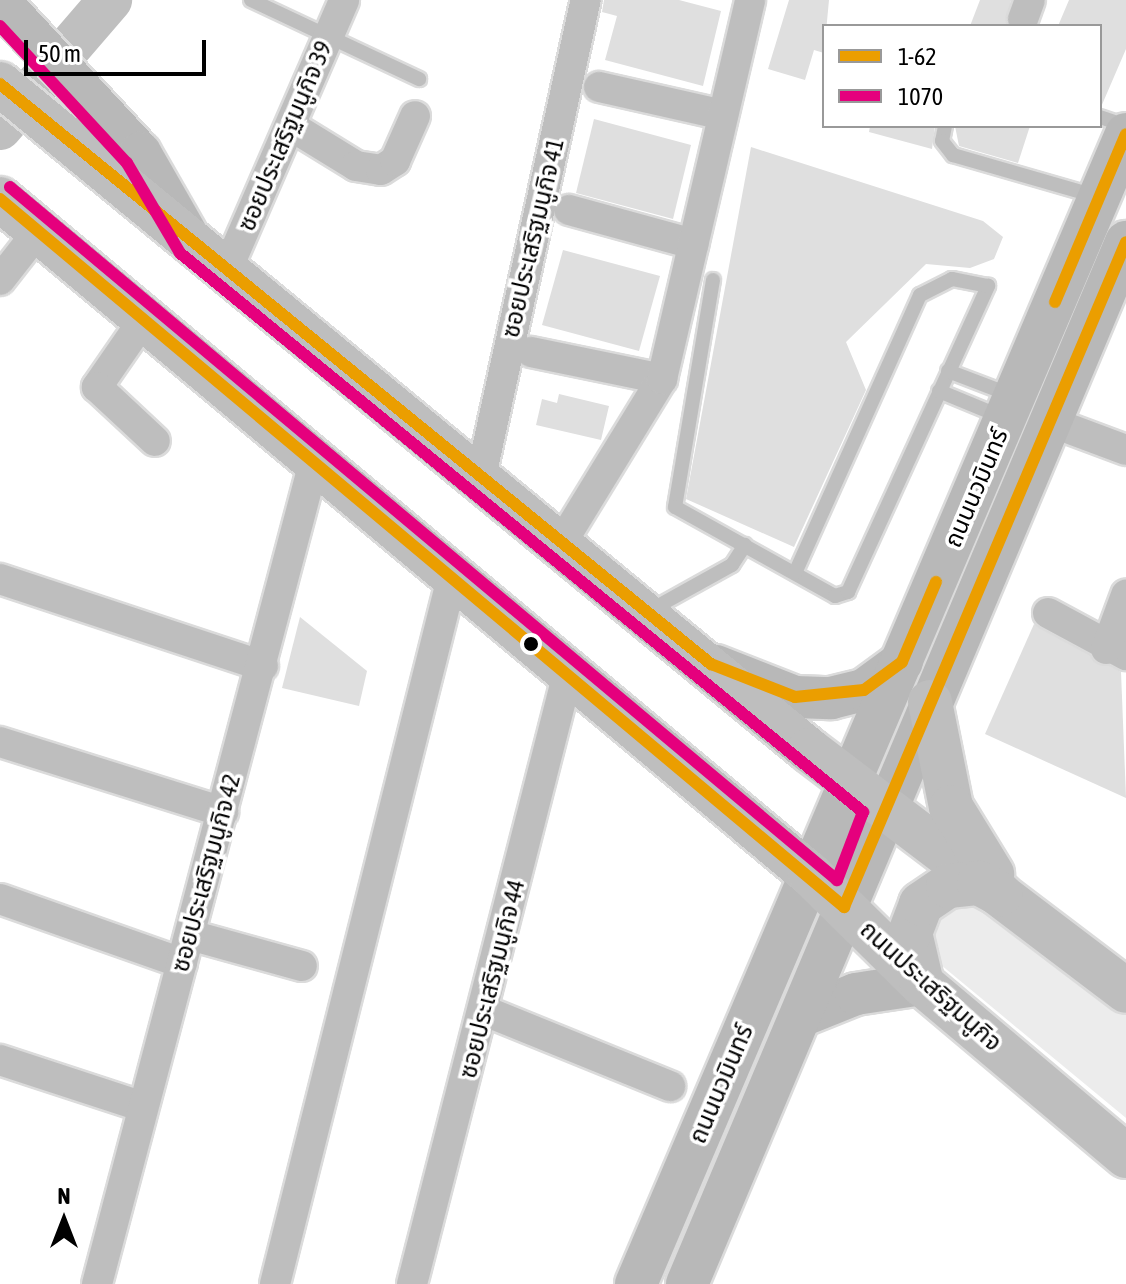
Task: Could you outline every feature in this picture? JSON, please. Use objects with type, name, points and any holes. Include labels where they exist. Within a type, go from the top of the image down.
[{"type":"main road","points":[[11,12],[105,114],[162,185],[191,242]]},
{"type":"main road","points":[[0,84],[226,272],[648,611],[848,781],[1010,899],[1126,991]]},
{"type":"main road","name":"ถนนนวมินทร์","points":[[636,1284],[1126,134]]},
{"type":"main road","name":"ถนนประเสริฐมนูกิจ","points":[[18,213],[810,874],[922,984],[1126,1156]]},
{"type":"main road","name":"ถนนนวมินทร์","points":[[687,1284],[801,1016],[882,807],[1051,422],[1126,242]]},
{"type":"main road","points":[[711,664],[795,697],[831,698],[864,690],[902,662]]},
{"type":"main road","points":[[930,702],[951,807],[1010,899]]},
{"type":"main road","points":[[801,1016],[856,994],[922,984],[910,933],[921,904],[948,886],[979,883],[1010,899]]},
{"type":"street","name":"ซอยประเสริฐมนูกิจ 39","points":[[226,272],[344,0]]},
{"type":"street","name":"ซอยประเสริฐมนูกิจ 41","points":[[481,476],[586,0]]},
{"type":"street","points":[[562,542],[662,379],[750,0]]},
{"type":"street","points":[[599,87],[723,115]]},
{"type":"street","points":[[291,126],[356,166],[381,170],[395,161],[415,116]]},
{"type":"street","points":[[569,210],[693,244]]},
{"type":"street","points":[[0,280],[18,213]]},
{"type":"street","points":[[144,319],[97,387],[155,441]]},
{"type":"street","points":[[531,352],[662,379]]},
{"type":"street","points":[[1051,422],[1126,450]]},
{"type":"street","name":"ซอยประเสริฐมนูกิจ 42","points":[[97,1284],[141,1106],[263,666],[314,462]]},
{"type":"street","points":[[275,1284],[452,578]]},
{"type":"street","points":[[0,579],[263,666]]},
{"type":"street","points":[[1048,613],[1116,652],[1126,595]]},
{"type":"street","name":"ซอยประเสริฐมนูกิจ 44","points":[[412,1284],[485,1011],[568,673]]},
{"type":"street","points":[[0,742],[223,812]]},
{"type":"street","points":[[0,899],[186,949],[302,966]]},
{"type":"street","points":[[485,1011],[670,1086]]},
{"type":"street","points":[[0,1060],[141,1106]]},
{"type":"lane","points":[[251,0],[419,79]]},
{"type":"lane","points":[[1102,118],[1126,126]]},
{"type":"lane","points":[[945,128],[942,141],[953,155],[1099,197]]},
{"type":"lane","points":[[713,280],[675,507],[835,596],[848,592],[988,286],[982,280],[943,281],[920,295],[795,573]]},
{"type":"lane","points":[[948,371],[1011,408]]},
{"type":"lane","points":[[939,391],[1011,408]]},
{"type":"lane","points":[[648,611],[732,565],[745,545]]},
{"type":"shaded area","points":[[980,893],[1126,1008],[1126,1118],[929,955],[926,923]]},
{"type":"building","points":[[604,0],[679,0],[721,11],[703,86],[605,60],[617,16],[602,12]]},
{"type":"building","points":[[789,0],[829,0],[827,24],[822,24],[822,52],[814,50],[805,80],[768,69]]},
{"type":"building","points":[[980,0],[1011,0],[1007,24],[971,24]]},
{"type":"building","points":[[1069,0],[1126,0],[1126,49],[1102,105],[1102,24],[1059,24]]},
{"type":"building","points":[[594,119],[691,145],[673,219],[576,193]]},
{"type":"building","points":[[870,128],[935,128],[932,149],[869,132]]},
{"type":"building","points":[[955,128],[1029,128],[1018,163],[959,146]]},
{"type":"building","points":[[751,147],[983,221],[1003,237],[994,259],[970,268],[926,264],[846,342],[866,390],[794,547],[686,499]]},
{"type":"building","points":[[563,250],[660,276],[639,351],[542,325]]},
{"type":"building","points":[[559,394],[609,406],[601,440],[536,425],[542,399],[557,403]]},
{"type":"building","points":[[300,617],[367,671],[359,706],[282,688]]},
{"type":"building","points":[[1034,624],[1121,672],[1126,798],[985,734]]},
{"type":"waterway","points":[[0,128],[110,0]]},
{"type":"transit line","name":"1070","points":[[0,26],[127,163],[180,253],[863,812],[837,880],[10,187]]},
{"type":"transit line","name":"1-62","points":[[0,84],[711,664],[795,697],[864,690],[902,662],[936,582]]},
{"type":"transit line","name":"1-62","points":[[1055,302],[1126,134]]},
{"type":"transit line","name":"1-62","points":[[0,199],[844,907],[1126,242]]}]
